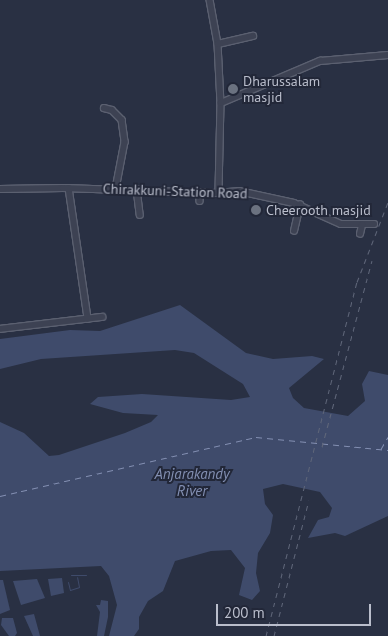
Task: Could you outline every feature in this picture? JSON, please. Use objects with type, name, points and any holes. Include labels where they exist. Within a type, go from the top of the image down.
[{"type":"street","points":[[210,0],[218,44],[221,103],[219,192]]},
{"type":"street","points":[[218,44],[253,36]]},
{"type":"street","points":[[221,103],[320,61],[388,55]]},
{"type":"street","points":[[104,108],[112,110],[122,120],[125,142],[116,189]]},
{"type":"street","points":[[69,188],[88,319]]},
{"type":"street","name":"Chirakkuni-Station Road","points":[[0,189],[137,189],[265,195],[300,205],[342,224],[374,224]]},
{"type":"street","points":[[137,189],[140,215]]},
{"type":"street","points":[[200,193],[200,202]]},
{"type":"street","points":[[294,231],[300,205]]},
{"type":"street","points":[[360,234],[362,225]]},
{"type":"street","points":[[0,329],[102,317]]},
{"type":"water","name":"Anjarakandy River","points":[[180,305],[246,353],[273,359],[312,356],[324,359],[289,388],[293,398],[304,408],[348,416],[365,401],[362,384],[369,371],[388,375],[388,516],[345,536],[335,533],[308,538],[318,520],[329,517],[332,508],[320,492],[283,484],[263,489],[265,504],[273,515],[270,533],[258,553],[256,573],[260,591],[252,600],[239,595],[245,568],[231,550],[211,551],[175,561],[163,591],[148,601],[139,617],[139,629],[134,636],[109,636],[117,605],[109,576],[101,566],[0,571],[0,422],[24,433],[49,456],[59,455],[125,433],[151,422],[158,415],[123,413],[90,404],[98,397],[142,394],[231,400],[250,397],[243,384],[194,353],[175,350],[41,359],[0,369],[0,339],[70,330],[100,331]]},
{"type":"water","points":[[62,578],[64,593],[51,596],[48,579]]},
{"type":"water","points":[[37,579],[45,598],[21,605],[13,581]]},
{"type":"water","points":[[0,580],[3,580],[10,610],[0,614]]},
{"type":"water","points":[[101,600],[108,601],[108,617],[104,636],[97,636],[100,612],[96,605],[100,605]]},
{"type":"water","points":[[34,614],[40,636],[33,636],[24,616]]},
{"type":"water","points":[[2,618],[13,618],[17,633],[15,636],[9,636],[1,625]]},
{"type":"waterway","points":[[71,575],[86,575]]},
{"type":"waterway","points":[[68,582],[70,590],[79,587],[77,577]]},
{"type":"ferry route","points":[[0,496],[256,437],[388,450]]},
{"type":"ferry route","points":[[381,449],[388,437]]},
{"type":"railway","points":[[266,636],[357,282],[388,202]]},
{"type":"railway","points":[[322,447],[372,261]]},
{"type":"railway","points":[[274,636],[309,500]]},
{"type":"place","name":"Dharussalam masjid","points":[[233,89]]},
{"type":"place","name":"Cheerooth masjid","points":[[256,210]]}]
